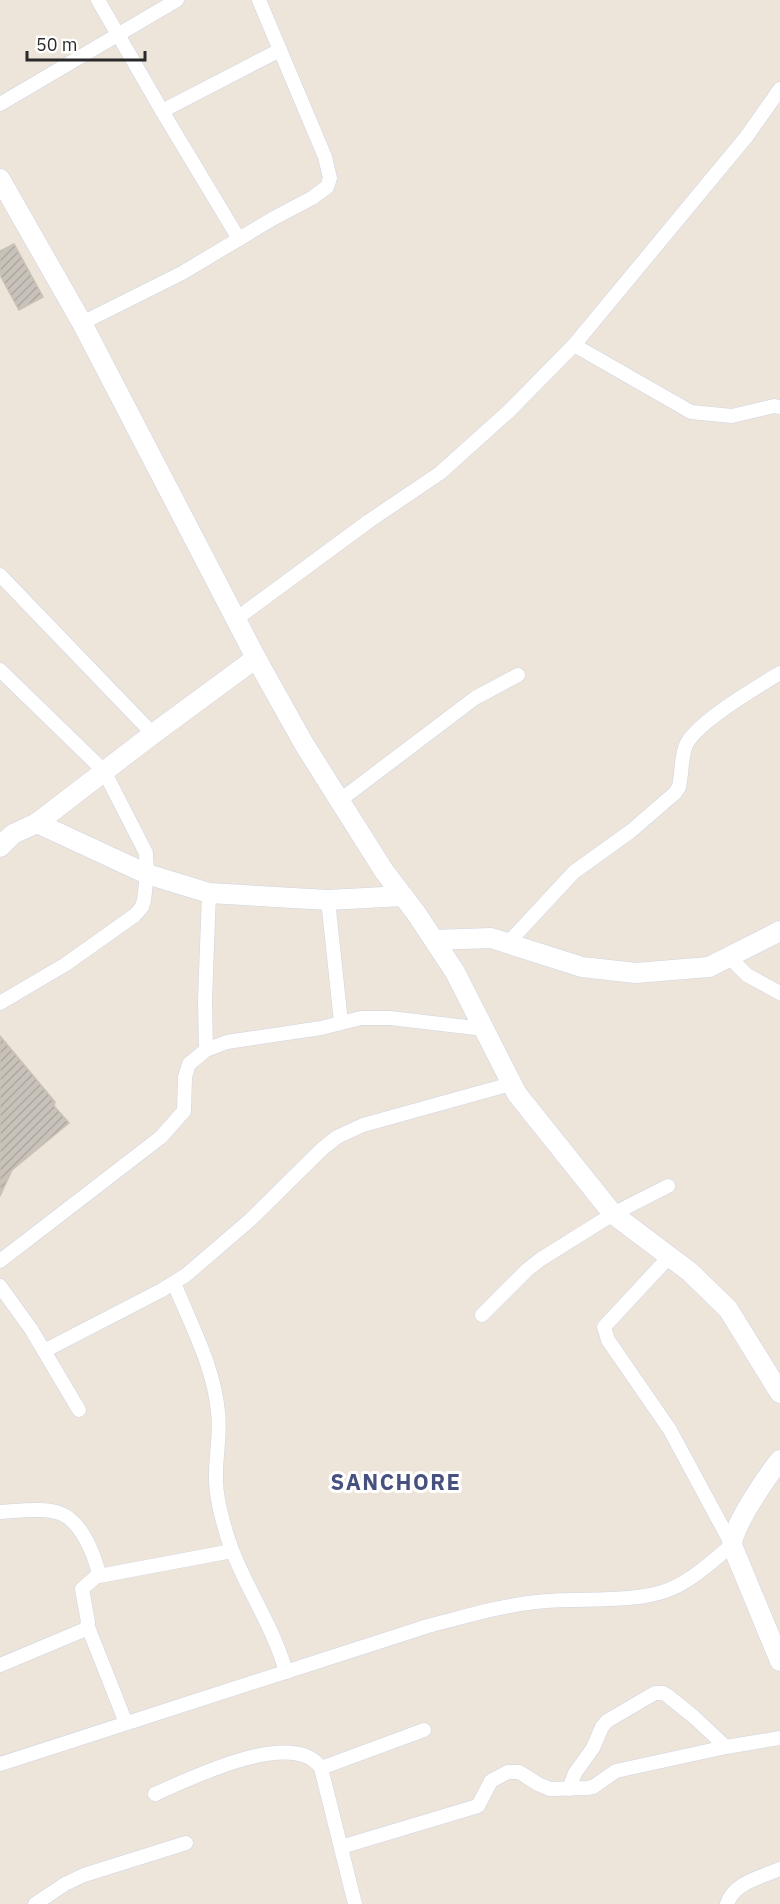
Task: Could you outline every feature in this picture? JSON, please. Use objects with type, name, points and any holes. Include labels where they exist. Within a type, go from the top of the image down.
[{"type":"main road","points":[[0,179],[82,323],[256,658],[339,801],[384,871],[455,972],[511,1084],[613,1214],[690,1272],[728,1309],[780,1393]]},
{"type":"main road","points":[[4,838],[37,823],[256,658]]},
{"type":"main road","points":[[37,823],[147,874],[209,893],[328,900],[403,896]]},
{"type":"main road","points":[[434,940],[484,937],[582,967],[623,973],[701,968],[716,964],[780,931]]},
{"type":"main road","points":[[780,1460],[755,1495],[734,1536],[732,1545],[780,1661]]},
{"type":"street","points":[[98,0],[239,239]]},
{"type":"street","points":[[0,104],[177,0]]},
{"type":"street","points":[[82,323],[182,273],[312,198],[327,187],[330,178],[325,157],[259,0]]},
{"type":"street","points":[[162,111],[280,50]]},
{"type":"street","points":[[236,619],[457,459],[508,412],[574,345],[747,136],[780,89]]},
{"type":"street","points":[[574,345],[691,412],[732,416],[774,406],[780,407]]},
{"type":"street","points":[[0,575],[153,734]]},
{"type":"street","points":[[0,670],[104,771],[144,848],[147,874],[142,907],[135,915],[66,964],[0,1003]]},
{"type":"street","points":[[508,943],[574,872],[631,831],[675,793],[679,788],[686,744],[694,735],[724,710],[780,674]]},
{"type":"street","points":[[339,801],[475,698],[518,675]]},
{"type":"street","points":[[206,1050],[205,1000],[209,893]]},
{"type":"street","points":[[328,900],[341,1022]]},
{"type":"street","points":[[729,957],[747,975],[780,993]]},
{"type":"street","points":[[0,1261],[161,1137],[184,1111],[184,1082],[188,1067],[206,1050],[227,1042],[321,1029],[361,1018],[390,1018],[484,1029]]},
{"type":"street","points":[[44,1351],[174,1283],[197,1267],[337,1137],[373,1122],[511,1084]]},
{"type":"street","points":[[482,1315],[541,1259],[613,1214],[668,1186]]},
{"type":"street","points":[[0,1764],[428,1626],[486,1611],[536,1602],[648,1596],[691,1578],[732,1545],[670,1430],[608,1340],[604,1327],[669,1257]]},
{"type":"street","points":[[174,1283],[212,1375],[219,1419],[217,1496],[225,1530],[232,1551],[279,1647],[286,1672]]},
{"type":"street","points":[[0,1286],[44,1351],[79,1410]]},
{"type":"street","points":[[0,1512],[28,1510],[56,1512],[67,1517],[86,1542],[99,1576]]},
{"type":"street","points":[[126,1723],[88,1627],[81,1592],[84,1586],[99,1576],[232,1551]]},
{"type":"street","points":[[0,1665],[88,1627]]},
{"type":"street","points":[[569,1789],[575,1773],[593,1748],[607,1721],[655,1693],[668,1696],[726,1747]]},
{"type":"street","points":[[321,1768],[424,1730]]},
{"type":"street","points":[[341,1847],[478,1806],[490,1781],[508,1772],[519,1772],[544,1787],[569,1789],[593,1786],[616,1771],[726,1747],[780,1738]]},
{"type":"street","points":[[155,1794],[228,1763],[286,1753],[312,1758],[321,1768],[355,1904]]},
{"type":"street","points":[[35,1904],[65,1884],[84,1875],[186,1843]]},
{"type":"street","points":[[727,1904],[738,1887],[780,1869]]},
{"type":"building","points":[[14,244],[43,297],[19,310],[0,275],[0,251]]},
{"type":"building","points":[[0,1036],[55,1102],[54,1106],[69,1123],[12,1170],[0,1196]]},
{"type":"district","name":"SANCHORE","points":[[396,1481]]}]
